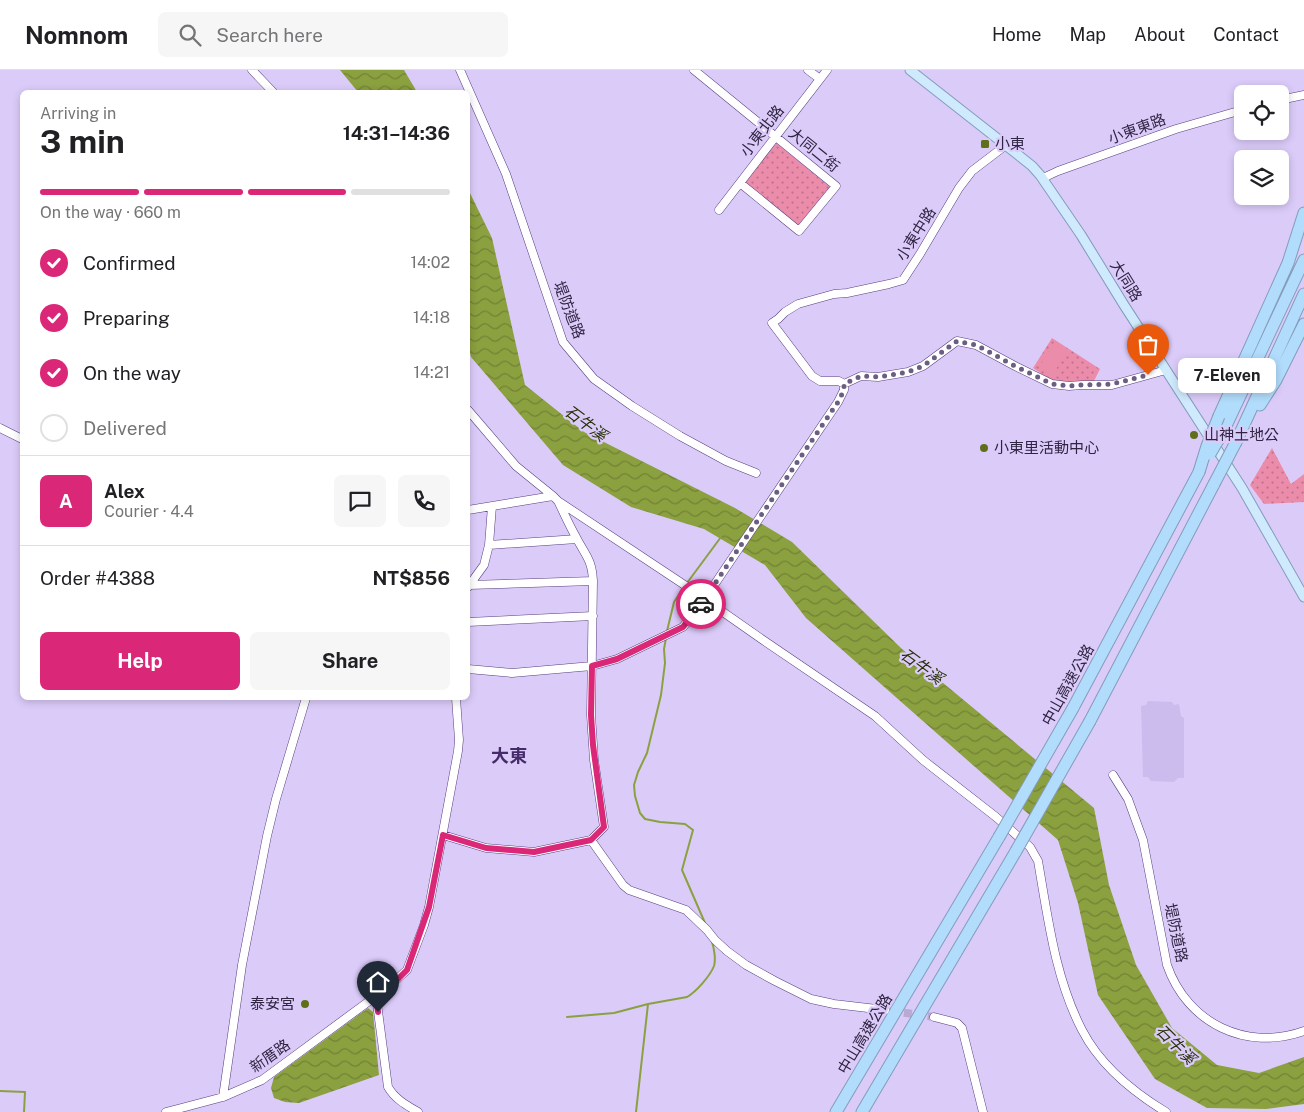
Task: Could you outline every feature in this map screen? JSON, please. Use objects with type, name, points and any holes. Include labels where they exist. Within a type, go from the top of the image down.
[{"type":"highway","points":[[1288,262],[1304,213]]},
{"type":"highway","points":[[1199,472],[1219,416],[1304,227]]},
{"type":"highway","name":"中山高速公路","points":[[836,1112],[1073,708],[1199,472],[1224,430],[1304,260]]},
{"type":"highway","points":[[862,1112],[1016,851],[1090,721],[1236,442],[1304,294]]},
{"type":"highway","points":[[1236,442],[1276,380],[1304,324]]},
{"type":"main road","name":"大同路","points":[[910,70],[1032,166],[1043,178],[1242,488],[1304,598]]},
{"type":"street","points":[[252,70],[271,90]]},
{"type":"street","name":"堤防道路","points":[[460,70],[469,90]]},
{"type":"street","name":"大同二街","points":[[694,70],[836,186],[799,231],[740,183]]},
{"type":"street","points":[[808,70],[820,79]]},
{"type":"street","name":"小東北路","points":[[719,210],[827,70]]},
{"type":"street","name":"堤防道路","points":[[470,93],[506,174],[563,342],[594,379],[632,406],[726,461],[756,473]]},
{"type":"street","points":[[1289,98],[1304,96]]},
{"type":"street","name":"小東東路","points":[[1043,178],[1176,129],[1234,112]]},
{"type":"street","name":"小東中路","points":[[844,384],[820,381],[812,376],[772,323],[798,304],[834,294],[903,280],[959,188],[972,171],[1006,145]]},
{"type":"street","points":[[470,670],[512,674],[592,666],[617,659],[683,627],[704,600],[843,395],[844,384],[861,376],[878,377],[908,372],[923,366],[957,341],[976,345],[1052,384],[1070,386],[1112,384],[1166,370]]},
{"type":"street","points":[[470,412],[516,466],[555,498],[875,716],[922,760],[996,817],[1030,847],[1038,861],[1057,967],[1082,1031],[1091,1046],[1113,1072],[1138,1094],[1166,1112]]},
{"type":"street","points":[[0,428],[20,438]]},
{"type":"street","points":[[470,510],[555,498]]},
{"type":"street","points":[[443,835],[486,848],[534,852],[591,840],[604,827],[593,751],[591,715],[593,569],[591,562],[576,539],[555,498]]},
{"type":"street","points":[[470,583],[484,565],[489,545],[492,506]]},
{"type":"street","points":[[489,545],[576,539]]},
{"type":"street","points":[[470,586],[594,581]]},
{"type":"street","points":[[470,622],[593,616]]},
{"type":"street","points":[[224,1097],[242,966],[267,836],[305,700]]},
{"type":"street","name":"新厝路","points":[[166,1112],[224,1097],[262,1080],[395,982],[407,970],[429,907],[443,835],[458,752],[456,700]]},
{"type":"street","name":"堤防道路","points":[[1112,775],[1128,799],[1143,840],[1167,965],[1174,983],[1185,999],[1206,1019],[1223,1028],[1241,1034],[1275,1038],[1304,1031]]},
{"type":"street","points":[[591,840],[628,890],[686,910],[708,930],[721,946],[746,964],[775,981],[811,999],[834,1004],[885,1010]]},
{"type":"street","points":[[376,996],[388,1087],[392,1094],[418,1112]]},
{"type":"street","points":[[934,1017],[957,1023],[962,1028],[983,1112]]},
{"type":"shaded area","points":[[777,143],[831,188],[798,227],[744,181]]},
{"type":"shaded area","points":[[1052,338],[1100,369],[1093,383],[1052,381],[1033,368]]},
{"type":"shaded area","points":[[1054,344],[1067,351],[1052,376],[1039,367]]},
{"type":"shaded area","points":[[1272,448],[1291,484],[1304,474],[1304,502],[1264,504],[1250,485]]},
{"type":"shaded area","points":[[1148,701],[1179,704],[1181,716],[1184,718],[1184,778],[1178,778],[1174,782],[1151,781],[1148,777],[1143,777],[1141,706],[1146,705]]},
{"type":"water","points":[[340,70],[404,70],[416,90],[356,90]]},
{"type":"water","name":"石牛溪","points":[[470,193],[492,238],[525,385],[584,432],[735,508],[792,542],[902,649],[1094,808],[1109,885],[1136,965],[1172,1028],[1217,1065],[1259,1073],[1304,1057],[1304,1104],[1266,1109],[1207,1108],[1155,1079],[1098,995],[1078,903],[1058,840],[806,618],[765,565],[704,529],[631,507],[563,465],[471,357]]},
{"type":"water","points":[[368,1008],[373,1012],[379,1075],[299,1103],[285,1102],[274,1098],[271,1088],[274,1077]]},
{"type":"waterway","points":[[687,583],[721,537]]},
{"type":"waterway","points":[[667,631],[674,602],[684,587]]},
{"type":"waterway","points":[[666,638],[661,695],[647,753],[634,785],[635,796],[640,813],[645,819],[685,824],[693,830],[682,870],[705,923]]},
{"type":"waterway","points":[[636,1112],[648,1004],[691,995],[714,966],[712,942]]},
{"type":"waterway","points":[[567,1017],[614,1013],[648,1004]]},
{"type":"waterway","points":[[0,1091],[25,1092],[24,1112]]},
{"type":"tunnel","points":[[892,1011],[934,1017]]},
{"type":"way so far","points":[[701,604],[843,395],[844,384],[850,380],[861,376],[878,377],[908,372],[923,366],[957,341],[976,345],[1052,384],[1070,386],[1112,384],[1148,375]]},
{"type":"place","name":"小東","points":[[985,144]]},
{"type":"place","name":"7-Eleven","points":[[1148,375]]},
{"type":"place","name":"山神土地公","points":[[1194,435]]},
{"type":"place","name":"小東里活動中心","points":[[984,448]]},
{"type":"place","name":"泰安宮","points":[[305,1004]]},
{"type":"district","name":"大東","points":[[509,756]]},
{"type":"route","points":[[378,1012],[376,996],[407,970],[424,925],[443,835],[486,848],[534,852],[591,840],[604,827],[594,760],[591,715],[592,666],[617,659],[683,627],[701,604]]}]
